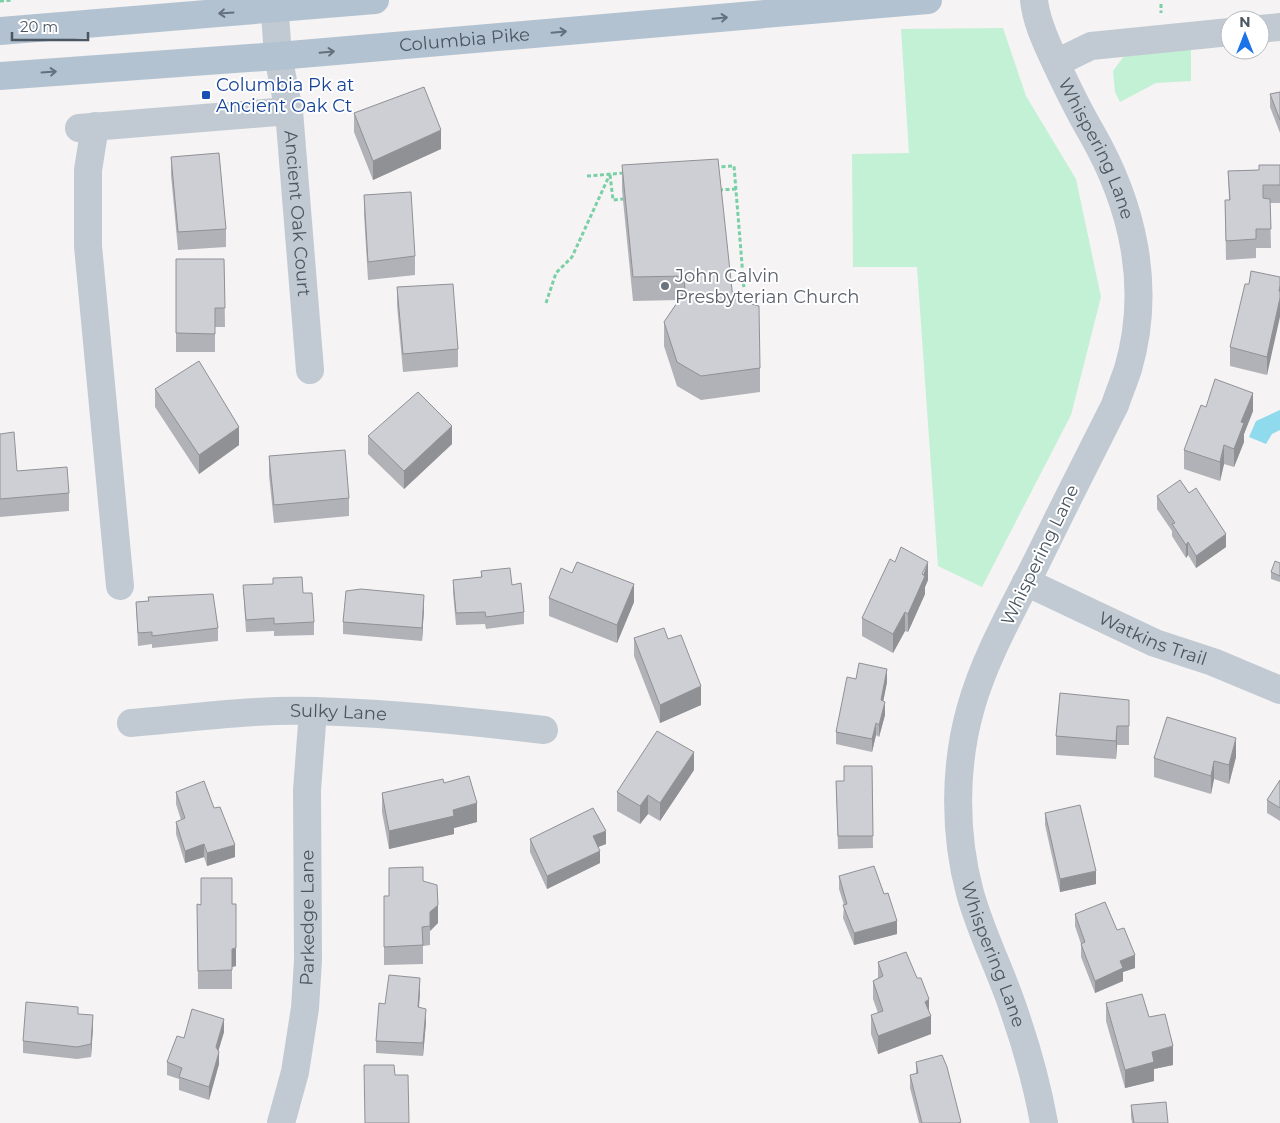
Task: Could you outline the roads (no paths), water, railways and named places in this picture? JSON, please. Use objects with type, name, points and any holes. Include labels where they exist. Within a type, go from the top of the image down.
[{"type":"main road","points":[[0,31],[275,5],[375,0]]},
{"type":"main road","name":"Columbia Pike","points":[[0,76],[278,56],[928,0]]},
{"type":"street","name":"Whispering Lane","points":[[1034,0],[1044,37],[1074,102],[1102,151],[1122,198],[1135,242],[1138,286],[1137,319],[1128,369],[1115,405],[989,659],[971,706],[961,752],[958,800],[961,849],[970,892],[1013,1008],[1038,1092],[1044,1123]]},
{"type":"street","name":"Ancient Oak Court","points":[[275,5],[278,56],[289,110],[310,370]]},
{"type":"street","points":[[1056,63],[1091,46],[1220,33]]},
{"type":"street","points":[[120,586],[88,246],[87,127],[289,110]]},
{"type":"street","name":"Watkins Trail","points":[[1026,582],[1155,643],[1214,662],[1280,690]]},
{"type":"street","name":"Sulky Lane","points":[[132,723],[254,712],[312,711],[454,720],[544,730]]},
{"type":"street","name":"Parkedge Lane","points":[[281,1123],[295,1072],[305,1008],[308,960],[307,790],[312,711]]},
{"type":"water","points":[[1280,410],[1280,430],[1272,434],[1266,444],[1249,437],[1256,421]]},
{"type":"place","name":"Columbia Pk at Ancient Oak Ct","points":[[206,95]]},
{"type":"place","name":"John Calvin Presbyterian Church","points":[[665,286]]}]
